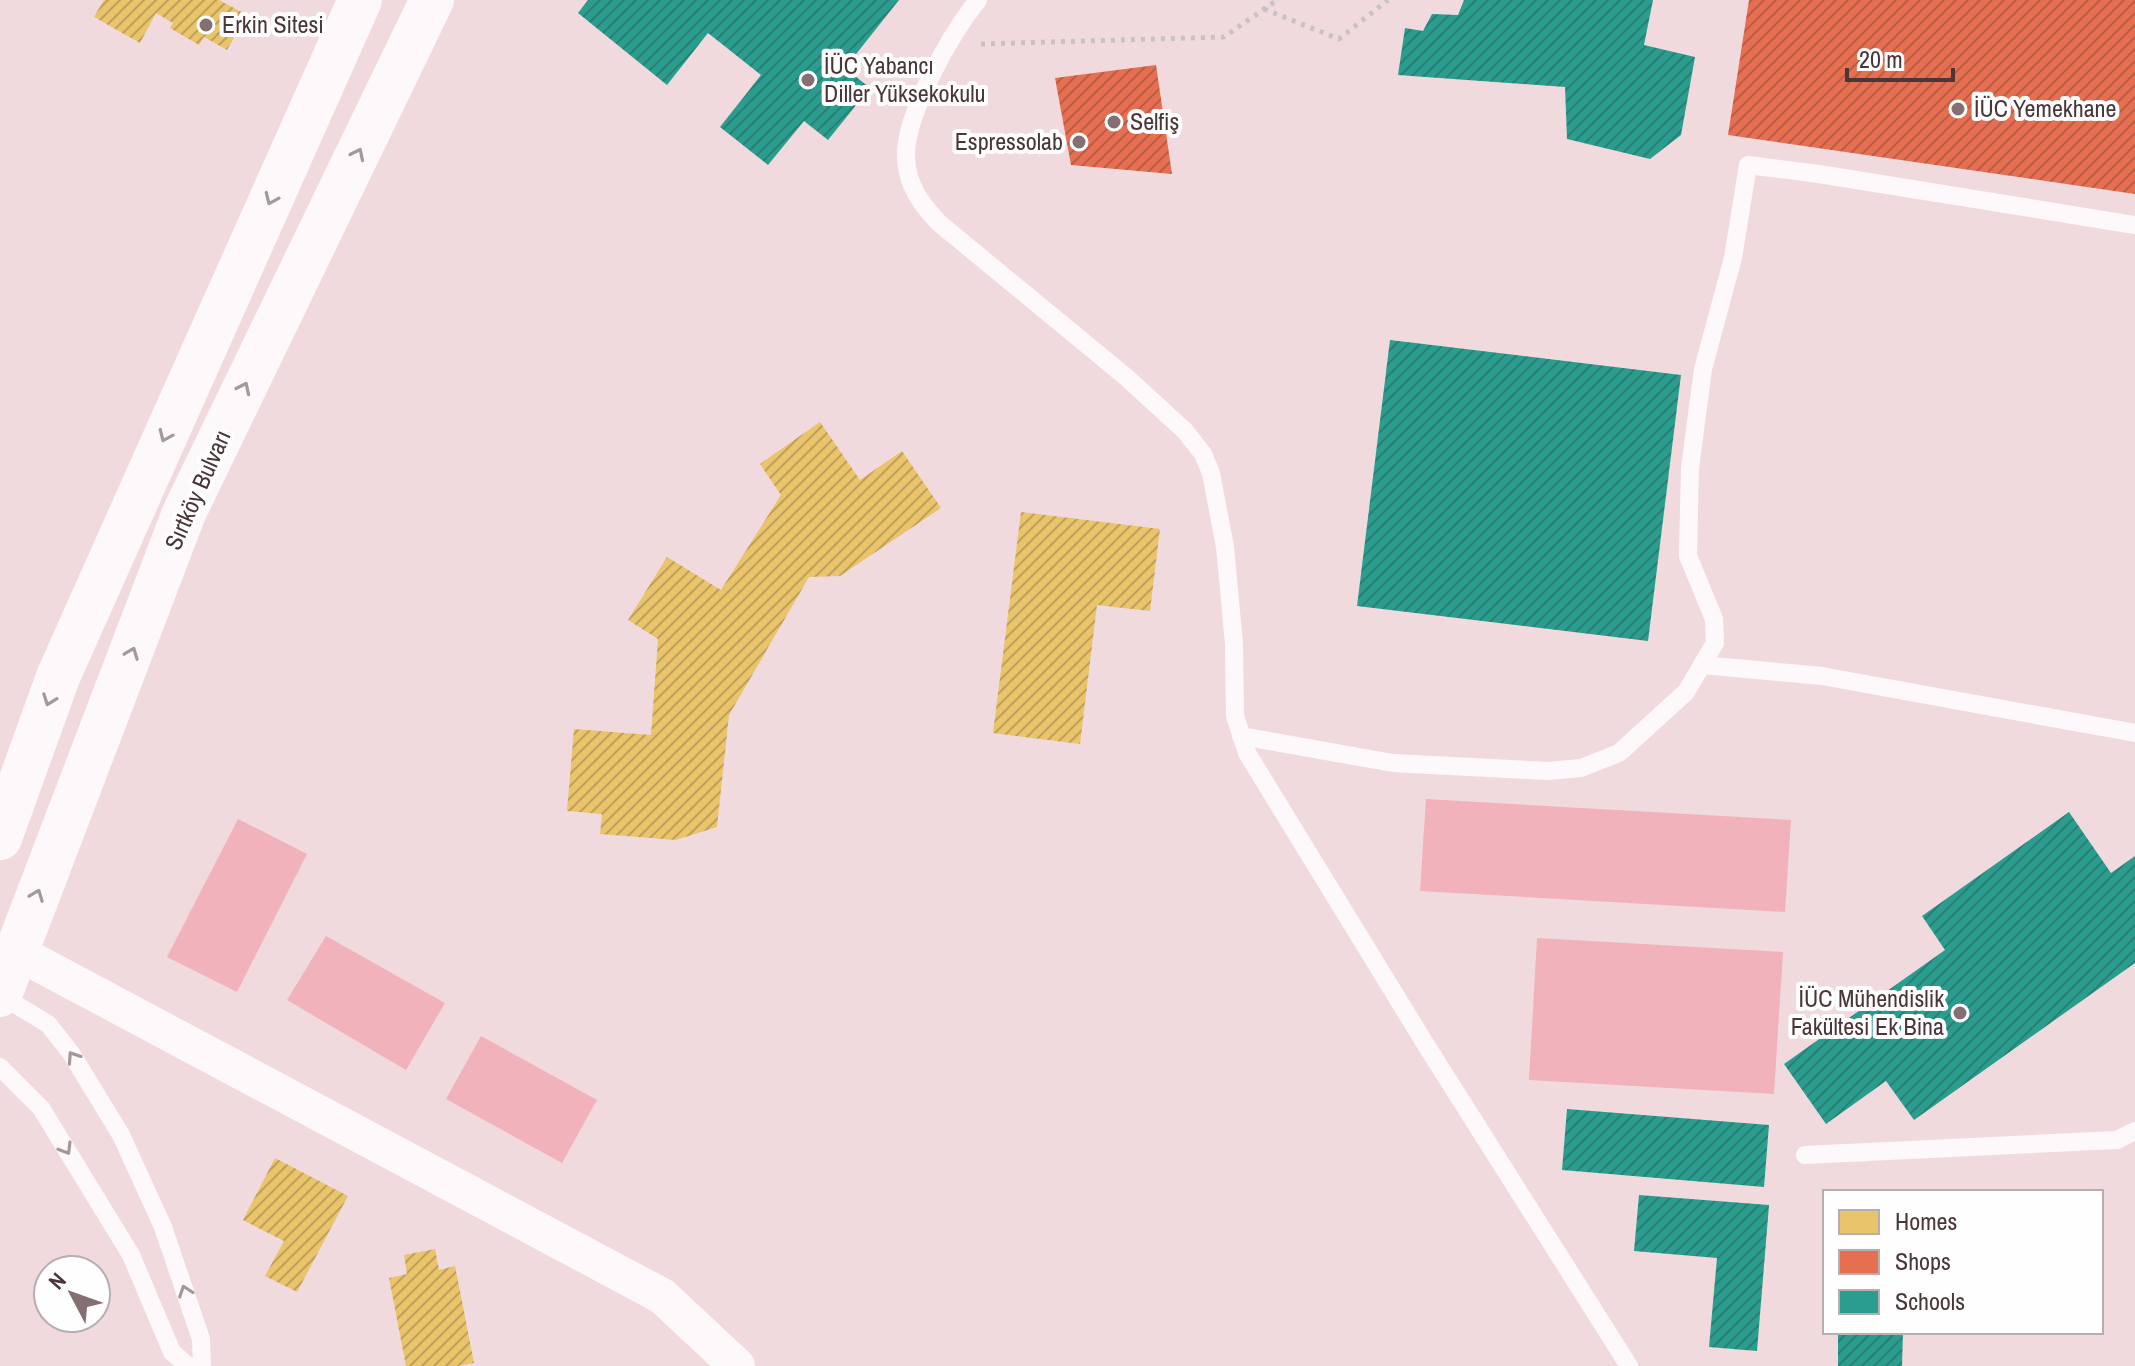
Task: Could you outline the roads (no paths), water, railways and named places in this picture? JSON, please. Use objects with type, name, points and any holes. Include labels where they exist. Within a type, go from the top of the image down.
[{"type":"main road","points":[[0,838],[58,677],[360,0]]},
{"type":"main road","name":"Sırtköy Bulvarı","points":[[0,995],[8,947],[184,513],[432,0]]},
{"type":"street","points":[[8,947],[662,1296],[737,1366]]},
{"type":"lane","points":[[978,0],[948,45],[923,93],[907,138],[910,181],[919,201],[939,223],[1126,377],[1185,431],[1203,454],[1211,473],[1225,547],[1234,644],[1235,716],[1247,753],[1629,1366]]},
{"type":"lane","points":[[1241,736],[1393,763],[1548,771],[1581,768],[1619,753],[1686,692],[1715,643],[1714,619],[1688,556],[1690,468],[1703,369],[1733,258],[1748,165],[2135,225]]},
{"type":"lane","points":[[1702,665],[1822,676],[2135,733]]},
{"type":"lane","points":[[0,995],[48,1024],[71,1053],[121,1135],[163,1227],[201,1339],[202,1366]]},
{"type":"lane","points":[[0,1067],[41,1108],[131,1255],[172,1352],[188,1366]]},
{"type":"lane","points":[[1805,1155],[2117,1140],[2135,1131]]},
{"type":"place","name":"Erkin Sitesi","points":[[206,25]]},
{"type":"place","name":"İÜC Yabancı Diller Yüksekokulu","points":[[808,80]]},
{"type":"place","name":"İÜC Yemekhane","points":[[1958,109]]},
{"type":"place","name":"Selfiş","points":[[1114,122]]},
{"type":"place","name":"Espressolab","points":[[1079,142]]},
{"type":"place","name":"İÜC Mühendislik Fakültesi Ek Bina","points":[[1960,1013]]}]
